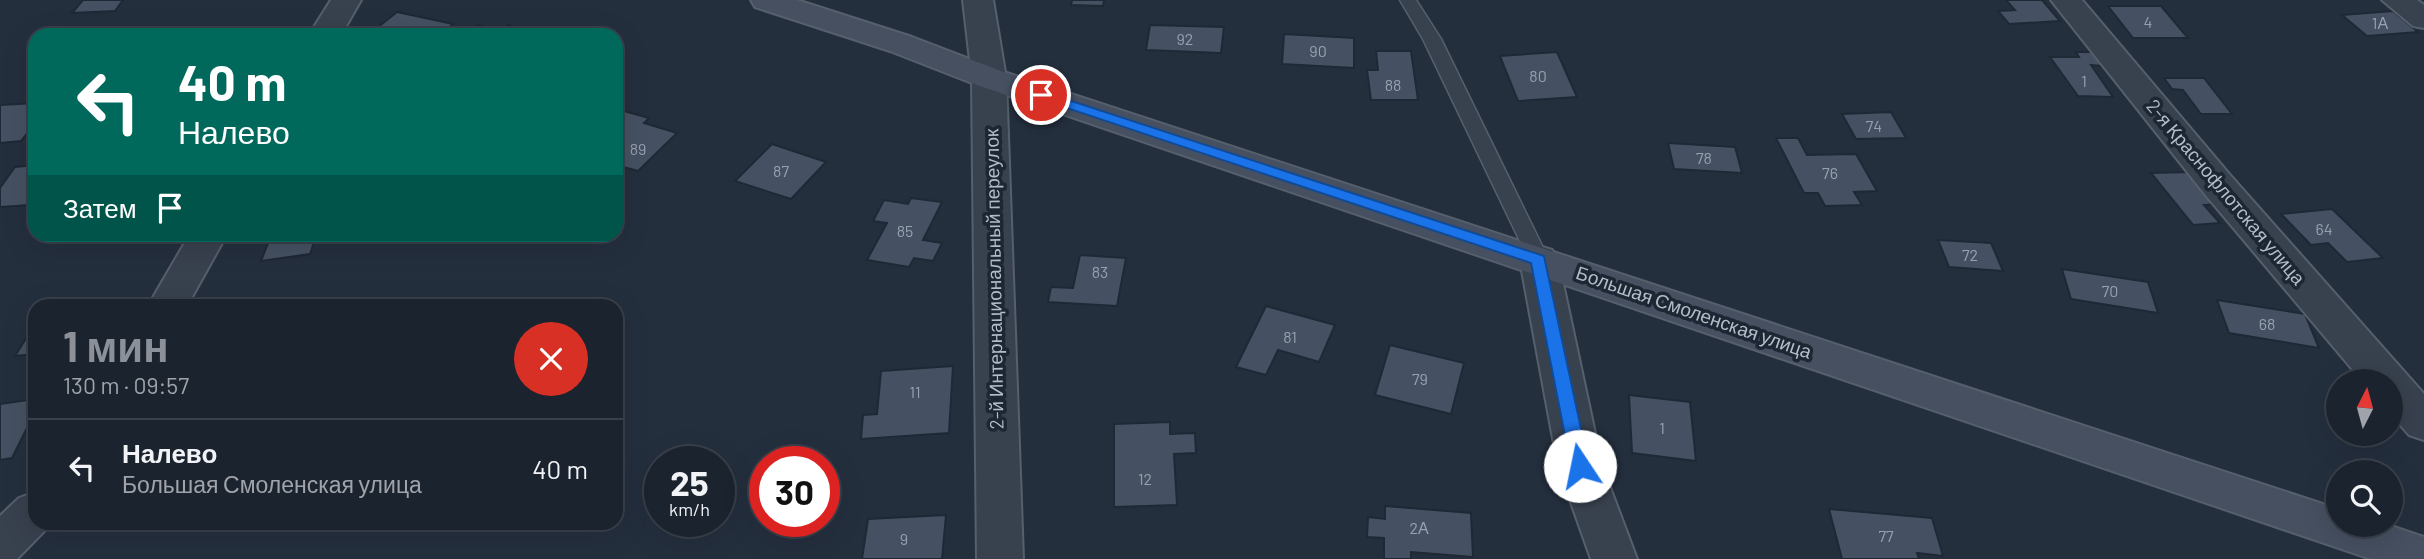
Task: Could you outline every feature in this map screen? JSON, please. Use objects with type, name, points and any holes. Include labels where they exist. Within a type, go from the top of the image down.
[{"type":"main road","name":"Большая Смоленская улица","points":[[766,0],[901,44],[989,78],[2424,557]]},
{"type":"street","points":[[329,28],[346,0]]},
{"type":"street","name":"2-й Интернациональный переулок","points":[[978,0],[989,78],[1000,559]]},
{"type":"street","name":"2-я Краснофлотская улица","points":[[2066,0],[2217,184],[2377,369]]},
{"type":"street","points":[[2397,0],[2424,19]]},
{"type":"street","points":[[171,299],[204,242]]},
{"type":"street","points":[[1539,260],[1580,466],[1614,559]]},
{"type":"street","name":"2-я Краснофлотская улица","points":[[2403,399],[2424,423]]},
{"type":"street","points":[[0,546],[28,518]]},
{"type":"lane","points":[[1408,0],[1432,39],[1539,260]]},
{"type":"building","points":[[83,0],[123,0],[115,11],[72,13]]},
{"type":"building","points":[[1072,0],[1104,0],[1103,6],[1071,5]]},
{"type":"building","points":[[2006,0],[2042,0],[2060,21],[2009,24],[1998,11],[2015,10]]},
{"type":"building","points":[[2108,6],[2161,6],[2188,38],[2133,38]]},
{"type":"building","points":[[2393,11],[2418,32],[2367,36],[2342,15]]},
{"type":"building","points":[[397,12],[453,24],[448,28],[377,28]]},
{"type":"building","points":[[1150,25],[1224,27],[1221,53],[1146,50]]},
{"type":"building","points":[[1284,34],[1354,38],[1354,68],[1282,64]]},
{"type":"building","points":[[1376,51],[1411,51],[1418,100],[1371,100],[1367,70],[1378,70]]},
{"type":"building","points":[[1557,52],[1577,97],[1518,101],[1500,56]]},
{"type":"building","points":[[2076,52],[2093,52],[2102,66],[2091,65],[2113,97],[2078,96],[2050,57],[2079,57]]},
{"type":"building","points":[[2164,78],[2204,78],[2232,114],[2201,114],[2183,90],[2172,89]]},
{"type":"building","points":[[28,103],[28,132],[21,141],[0,143],[0,105]]},
{"type":"building","points":[[623,111],[649,118],[644,123],[677,133],[638,171],[623,167]]},
{"type":"building","points":[[1891,112],[1906,138],[1856,139],[1842,114]]},
{"type":"building","points":[[1776,138],[1798,138],[1807,155],[1856,154],[1877,191],[1854,192],[1862,205],[1825,206],[1818,193],[1804,193]]},
{"type":"building","points":[[1668,143],[1735,147],[1742,173],[1674,169]]},
{"type":"building","points":[[772,144],[826,162],[791,199],[735,181]]},
{"type":"building","points":[[28,166],[28,205],[0,207],[0,188],[15,167]]},
{"type":"building","points":[[2189,172],[2217,204],[2204,205],[2220,223],[2193,225],[2151,173]]},
{"type":"building","points":[[911,198],[942,202],[923,240],[942,243],[933,261],[914,258],[909,267],[867,260],[887,223],[873,221],[884,200],[908,204]]},
{"type":"building","points":[[2332,209],[2383,258],[2347,262],[2328,243],[2311,245],[2281,214]]},
{"type":"building","points":[[1938,240],[1991,243],[2003,271],[1949,267]]},
{"type":"building","points":[[268,242],[314,242],[310,254],[261,261]]},
{"type":"building","points":[[1080,255],[1126,258],[1117,306],[1048,302],[1051,287],[1073,288]]},
{"type":"building","points":[[2062,269],[2148,282],[2158,313],[2071,299]]},
{"type":"building","points":[[2217,300],[2305,314],[2319,348],[2229,333]]},
{"type":"building","points":[[1266,306],[1335,325],[1319,362],[1278,350],[1266,375],[1236,367]]},
{"type":"building","points":[[28,335],[28,355],[15,356]]},
{"type":"building","points":[[1390,345],[1464,363],[1451,414],[1375,395]]},
{"type":"building","points":[[953,366],[949,433],[861,439],[863,415],[877,414],[881,371]]},
{"type":"building","points":[[1629,395],[1690,402],[1696,461],[1632,453]]},
{"type":"building","points":[[28,400],[28,426],[12,458],[0,460],[0,404]]},
{"type":"building","points":[[1170,422],[1170,434],[1195,433],[1196,453],[1174,454],[1177,505],[1114,507],[1114,424]]},
{"type":"building","points":[[1385,506],[1471,513],[1473,557],[1411,552],[1411,559],[1384,559],[1384,538],[1367,537],[1368,517],[1385,519]]},
{"type":"building","points":[[1829,509],[1932,518],[1943,556],[1917,553],[1919,559],[1842,559]]},
{"type":"building","points":[[946,515],[942,559],[862,559],[868,519]]},
{"type":"route","points":[[1041,95],[1539,260],[1580,466]]}]
